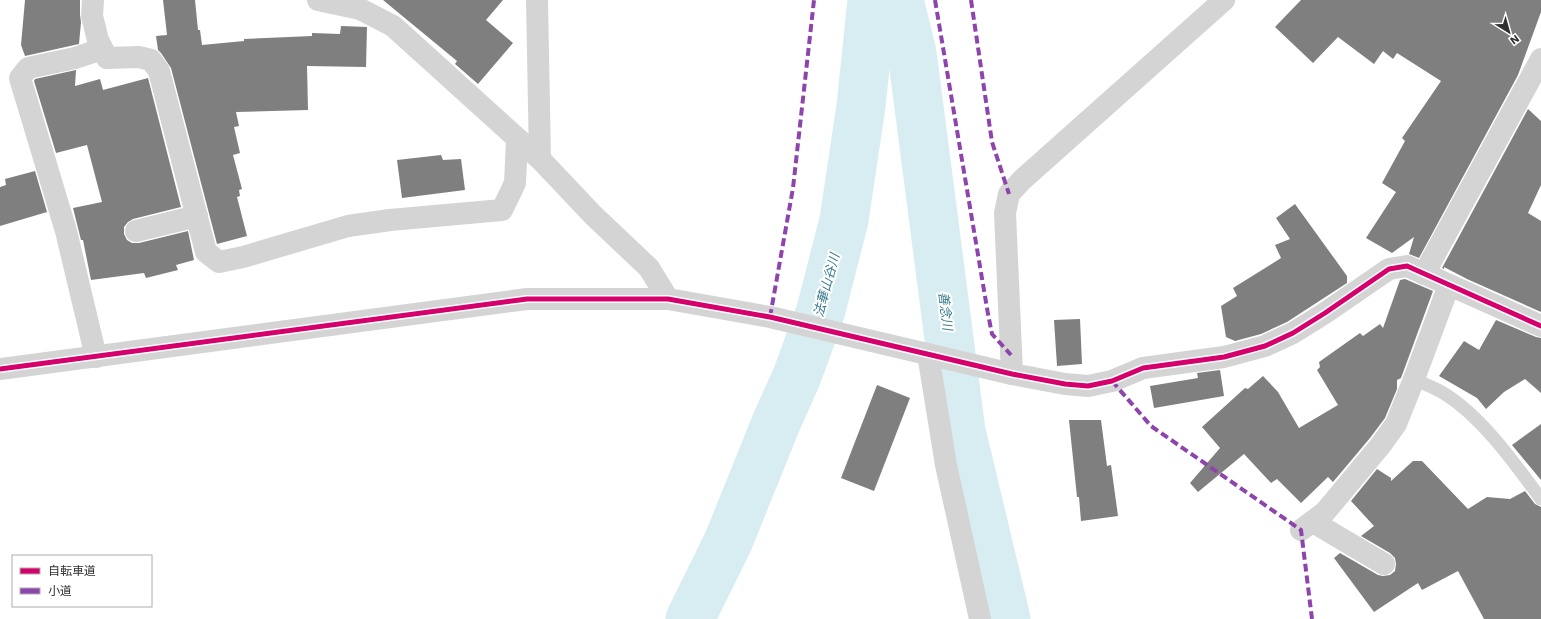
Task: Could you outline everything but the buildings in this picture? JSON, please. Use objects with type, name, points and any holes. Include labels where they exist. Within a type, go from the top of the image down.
[{"type":"street","points":[[93,0],[92,16],[98,40],[107,58],[139,57],[152,60],[159,70],[206,252],[219,262],[243,257],[348,226],[390,220],[502,210],[515,183],[518,139]]},
{"type":"street","points":[[538,0],[540,159]]},
{"type":"street","points":[[1012,374],[1005,227],[1005,213],[1009,194],[1022,180],[1224,0]]},
{"type":"street","points":[[325,1],[360,9],[393,26],[540,159],[593,215],[649,268],[668,299]]},
{"type":"street","points":[[96,357],[64,223],[20,78],[28,68],[75,58],[102,49]]},
{"type":"street","points":[[1424,274],[1541,59]]},
{"type":"street","points":[[136,231],[197,216]]},
{"type":"street","points":[[0,369],[527,299],[668,299],[777,320],[1012,374],[1065,384],[1088,386],[1112,381],[1143,368],[1224,357],[1265,346],[1293,333],[1389,269],[1407,266],[1541,326]]},
{"type":"street","points":[[1384,564],[1307,526],[1325,512],[1380,446],[1396,424],[1449,285]]},
{"type":"street","points":[[932,355],[946,465],[980,619]]},
{"type":"lane","points":[[1414,379],[1445,394],[1470,414],[1490,434],[1541,499]]},
{"type":"waterway","name":"法華山谷川","points":[[690,619],[728,542],[776,423],[797,376],[821,310],[844,220],[861,106],[872,0]]},
{"type":"waterway","name":"善念川","points":[[899,0],[912,53],[961,431],[1006,619]]},
{"type":"marked path","points":[[770,317],[793,188],[814,0]]},
{"type":"marked path","points":[[935,0],[992,334],[1011,355]]},
{"type":"marked path","points":[[971,0],[992,142],[1009,194]]},
{"type":"marked path","points":[[1112,381],[1151,426],[1301,530],[1312,619]]},
{"type":"cycle path","points":[[0,369],[527,299],[668,299],[770,317],[1012,374],[1065,384],[1088,386],[1112,381],[1143,368],[1224,357],[1265,346],[1293,333],[1389,269],[1407,266],[1541,326]]}]
